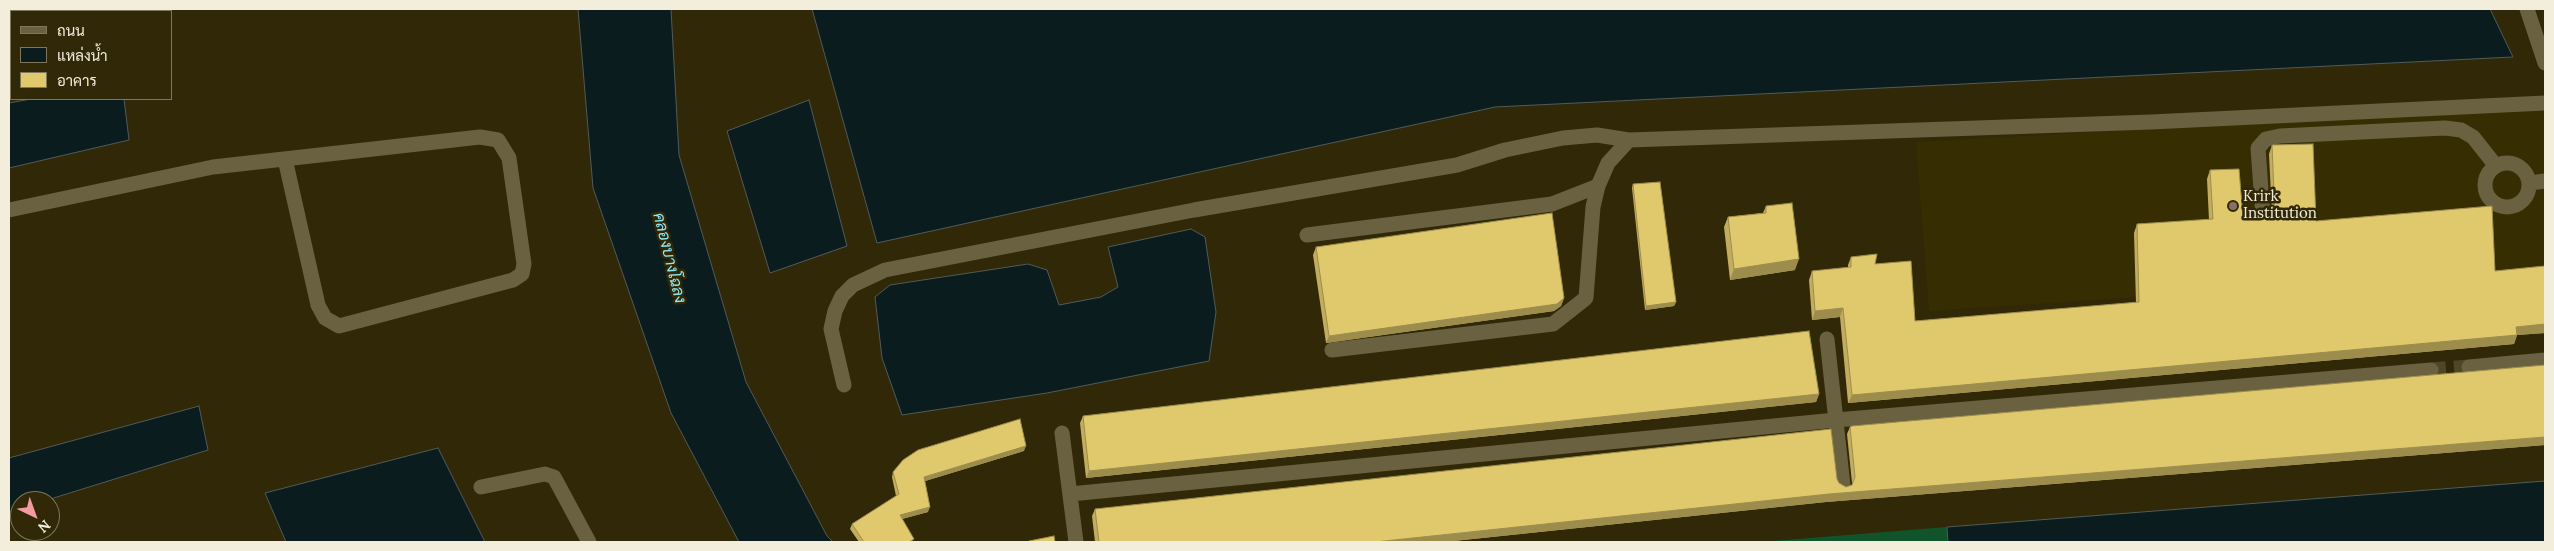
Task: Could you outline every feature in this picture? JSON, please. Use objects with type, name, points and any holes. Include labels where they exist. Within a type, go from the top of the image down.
[{"type":"street","points":[[2527,9],[2545,63]]},
{"type":"street","points":[[844,385],[831,329],[835,311],[842,296],[853,286],[885,270],[1194,210],[1457,165],[1505,150],[1563,138],[1597,136],[1629,140],[2151,122],[2545,103]]},
{"type":"street","points":[[2263,217],[2258,148],[2266,140],[2280,136],[2445,128],[2461,130],[2473,137],[2496,166]]},
{"type":"street","points":[[9,210],[213,167],[480,137],[498,140],[510,158],[524,264],[522,274],[513,280],[339,326],[325,318],[318,305],[285,159]]},
{"type":"street","points":[[1332,350],[1553,324],[1586,298],[1593,207],[1598,186],[1608,163],[1629,140]]},
{"type":"street","points":[[2511,163],[2518,165],[2523,170],[2530,183],[2526,196],[2521,202],[2508,206],[2494,203],[2489,197],[2485,184],[2487,176],[2496,166],[2511,163]]},
{"type":"street","points":[[2530,183],[2545,181]]},
{"type":"street","points":[[1307,235],[1552,204],[1598,186]]},
{"type":"street","points":[[1827,339],[1843,484]]},
{"type":"street","points":[[2469,367],[2545,360]]},
{"type":"street","points":[[1070,494],[1836,420],[2431,370]]},
{"type":"street","points":[[1062,433],[1076,542]]},
{"type":"street","points":[[481,487],[545,474],[554,477],[589,542]]},
{"type":"shaded area","name":"Krirk Institution","points":[[2542,107],[2545,117],[2545,270],[1929,311],[1916,142]]},
{"type":"green space","points":[[1947,527],[1948,542],[1760,542]]},
{"type":"water","name":"คลองบางโฉลง","points":[[578,9],[671,9],[679,155],[746,382],[827,536],[833,542],[739,542],[671,413],[593,188]]},
{"type":"water","points":[[812,9],[2490,9],[2513,57],[1495,107],[877,243]]},
{"type":"water","points":[[26,100],[124,100],[129,140],[9,168],[9,103]]},
{"type":"water","points":[[809,100],[847,246],[770,273],[727,131]]},
{"type":"water","points":[[1191,229],[1205,237],[1216,312],[1209,361],[1047,393],[902,415],[882,358],[875,297],[890,285],[1028,264],[1047,270],[1059,305],[1101,297],[1118,287],[1108,247]]},
{"type":"water","points":[[199,406],[208,450],[60,496],[60,491],[10,491],[9,512],[9,458]]},
{"type":"water","points":[[438,448],[485,542],[286,542],[265,493]]},
{"type":"water","points":[[2545,481],[2545,542],[1948,542],[1947,527]]},
{"type":"building","points":[[2313,144],[2316,221],[2492,206],[2495,271],[2545,266],[2545,324],[2516,327],[2517,335],[1852,395],[1843,308],[1815,311],[1812,271],[1851,267],[1851,257],[1877,254],[1875,264],[1911,261],[1915,321],[2139,302],[2137,224],[2213,219],[2210,170],[2239,169],[2243,218],[2275,216],[2272,145]]},
{"type":"building","points":[[1660,182],[1676,302],[1646,306],[1633,184]]},
{"type":"building","points":[[1792,203],[1799,259],[1734,269],[1728,217],[1766,213],[1766,206]]},
{"type":"building","points":[[1552,213],[1564,298],[1557,304],[1329,336],[1316,247]]},
{"type":"building","points":[[1809,331],[1819,394],[1089,471],[1083,416]]},
{"type":"building","points":[[2545,365],[2545,437],[1829,494],[1375,542],[1099,542],[1095,509],[1831,429],[1837,479],[1839,483],[1846,487],[1852,485],[1855,477],[1850,427],[1852,426]]},
{"type":"building","points":[[1020,419],[1026,446],[924,477],[930,507],[900,515],[914,539],[909,542],[864,542],[852,524],[899,494],[893,472],[903,460],[918,450]]},
{"type":"building","points":[[1054,536],[1055,542],[1029,541]]},
{"type":"tunnel","points":[[2431,370],[2469,367]]},
{"type":"place","name":"Krirk Institution","points":[[2233,206]]}]
